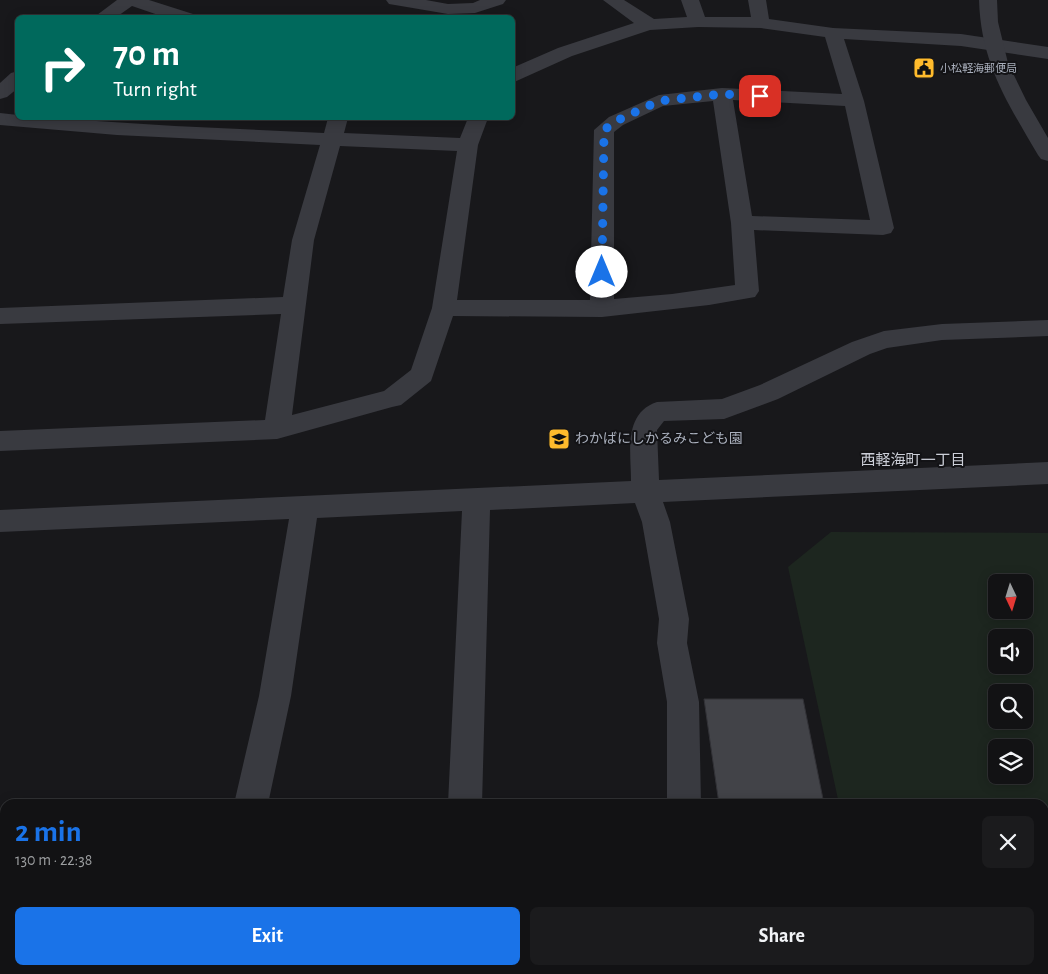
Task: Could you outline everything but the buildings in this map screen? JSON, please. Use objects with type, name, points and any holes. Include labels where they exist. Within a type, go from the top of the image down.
[{"type":"street","points":[[107,15],[130,0],[178,15]]},
{"type":"street","points":[[399,0],[448,9],[475,8],[496,0]]},
{"type":"street","points":[[612,0],[650,25]]},
{"type":"street","points":[[690,0],[698,22]]},
{"type":"street","points":[[756,0],[761,23]]},
{"type":"street","points":[[988,0],[991,44],[1006,81],[1048,155]]},
{"type":"street","points":[[515,75],[565,52],[650,25],[698,22],[761,23],[833,33],[961,40],[1048,53]]},
{"type":"street","points":[[742,223],[884,228],[854,101],[833,33]]},
{"type":"street","points":[[0,93],[15,80]]},
{"type":"street","points":[[602,309],[604,130],[616,121],[659,101],[722,94],[854,101]]},
{"type":"street","points":[[444,308],[523,312],[602,309],[714,298],[747,291],[742,223],[722,94]]},
{"type":"street","points":[[0,119],[185,133],[336,128],[468,145]]},
{"type":"street","points":[[0,441],[277,429],[392,398],[422,375],[444,308],[468,145],[477,120]]},
{"type":"street","points":[[277,429],[303,240],[336,128]]},
{"type":"street","points":[[0,316],[294,305]]},
{"type":"street","points":[[684,799],[683,702],[672,643],[674,619],[656,522],[645,490],[644,428],[657,412],[724,409],[769,392],[861,348],[884,340],[942,332],[1048,328]]},
{"type":"street","points":[[0,520],[1048,473]]},
{"type":"street","points":[[465,799],[476,498]]},
{"type":"street","points":[[252,799],[275,696],[305,507]]},
{"type":"shaded area","points":[[831,532],[1048,533],[1048,799],[838,799],[788,567]]},
{"type":"place","name":"小松軽海郵便局","points":[[924,68]]},
{"type":"place","name":"わかばにしかるみこども園","points":[[559,439]]},
{"type":"district","name":"西軽海町一丁目","points":[[913,460]]},
{"type":"route","points":[[602,272],[604,130],[616,121],[659,101],[722,94],[760,96]]}]
